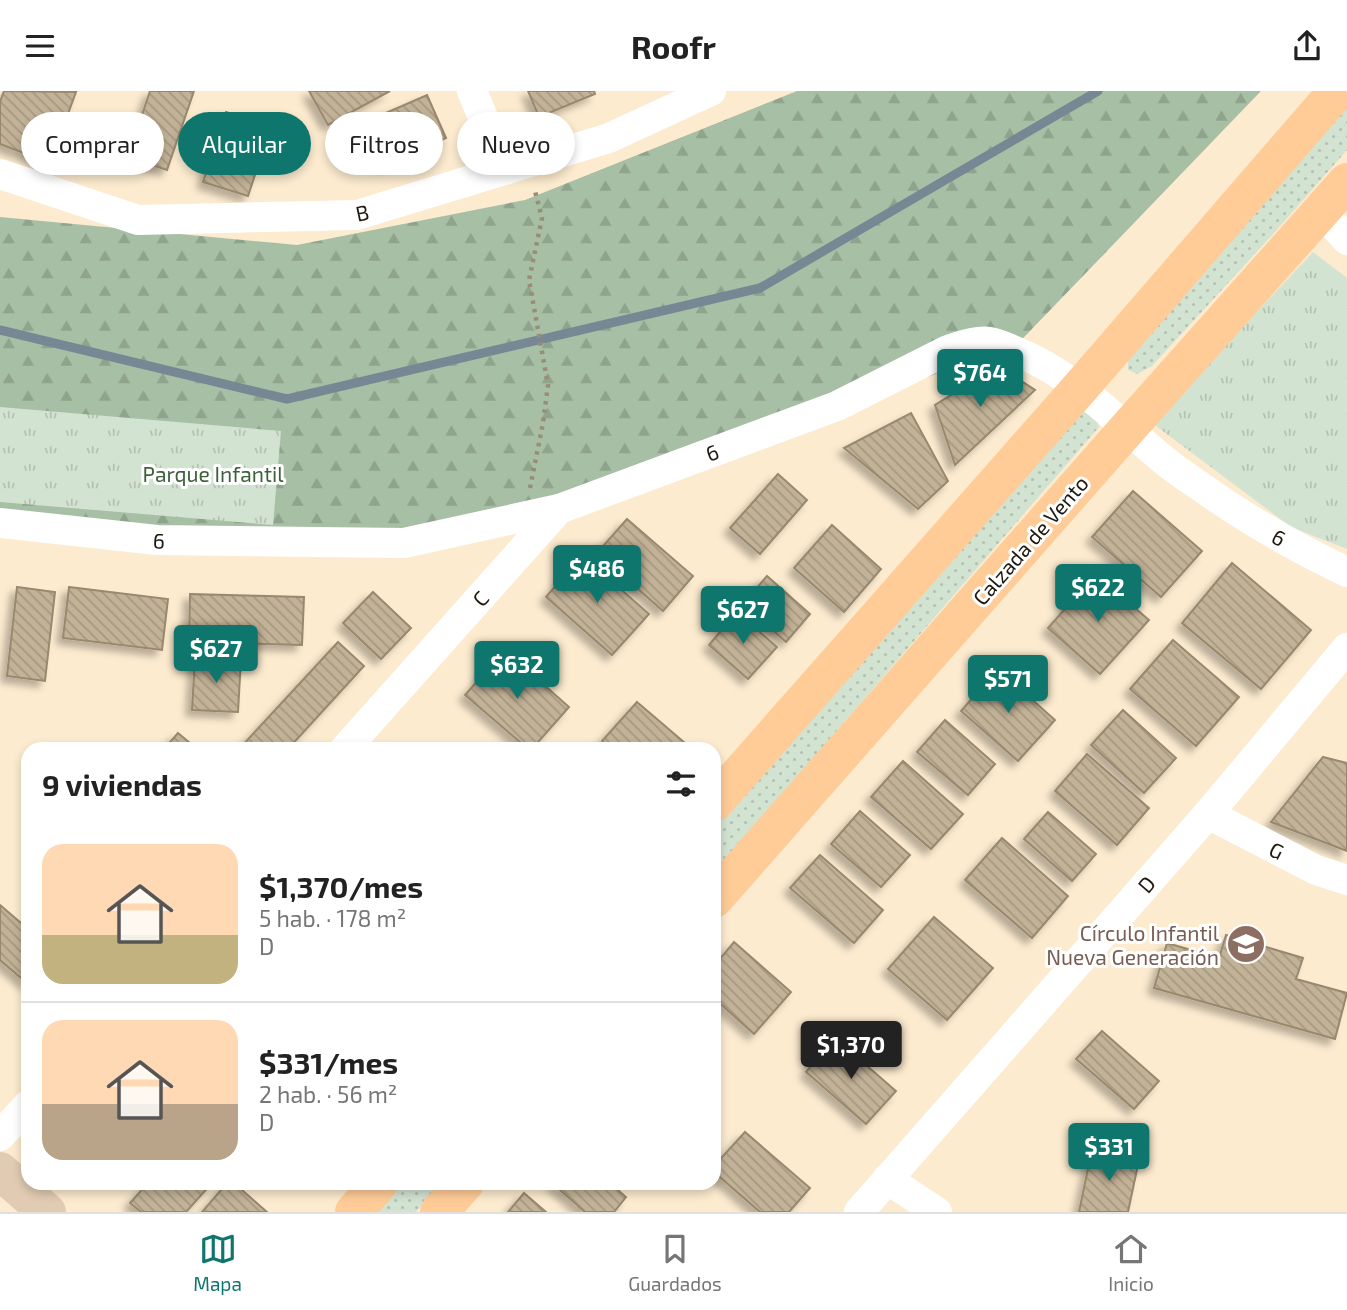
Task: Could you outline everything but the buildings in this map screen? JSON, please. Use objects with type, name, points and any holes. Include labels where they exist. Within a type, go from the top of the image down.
[{"type":"main road","points":[[721,795],[1337,91]]},
{"type":"main road","name":"Calzada de Vento","points":[[721,891],[1347,182]]},
{"type":"main road","points":[[354,1212],[373,1190]]},
{"type":"main road","points":[[439,1212],[459,1190]]},
{"type":"street","points":[[472,91],[485,112]]},
{"type":"street","name":"B","points":[[575,148],[609,138],[711,91]]},
{"type":"street","name":"B","points":[[0,174],[138,220],[357,215],[488,175]]},
{"type":"street","points":[[1321,211],[1347,240]]},
{"type":"street","name":"6","points":[[0,523],[157,540],[404,543],[559,509],[836,406],[948,350],[989,342],[1030,356],[1101,404],[1166,462],[1255,523],[1347,572]]},
{"type":"street","name":"C","points":[[351,742],[559,509]]},
{"type":"street","name":"D","points":[[859,1212],[1208,814],[1347,648]]},
{"type":"street","name":"G","points":[[1208,814],[1316,870],[1347,880]]},
{"type":"street","points":[[0,1136],[21,1113]]},
{"type":"street","points":[[0,1171],[21,1189]]},
{"type":"street","points":[[887,1178],[937,1212]]},
{"type":"street","points":[[22,1190],[47,1212]]},
{"type":"path","points":[[521,175],[542,218],[529,280],[548,385],[524,517]]},
{"type":"green space","points":[[797,91],[1261,91],[1006,356],[964,362],[818,423],[547,528],[0,531],[0,217],[297,245],[525,200]]},
{"type":"green space","points":[[1347,97],[1347,150],[1152,366],[1137,374],[1128,370],[1128,359]]},
{"type":"green space","points":[[1313,252],[1347,278],[1347,549],[1291,527],[1152,423]]},
{"type":"green space","name":"Parque Infantil","points":[[0,407],[281,431],[273,525],[0,502]]},
{"type":"green space","points":[[1079,408],[1096,419],[1099,427],[721,865],[721,815]]},
{"type":"green space","points":[[390,1190],[435,1190],[416,1212],[371,1212]]},
{"type":"waterway","points":[[0,330],[287,399],[760,288],[1098,91]]},
{"type":"place","name":"Círculo Infantil Nueva Generación","points":[[1246,944]]}]
